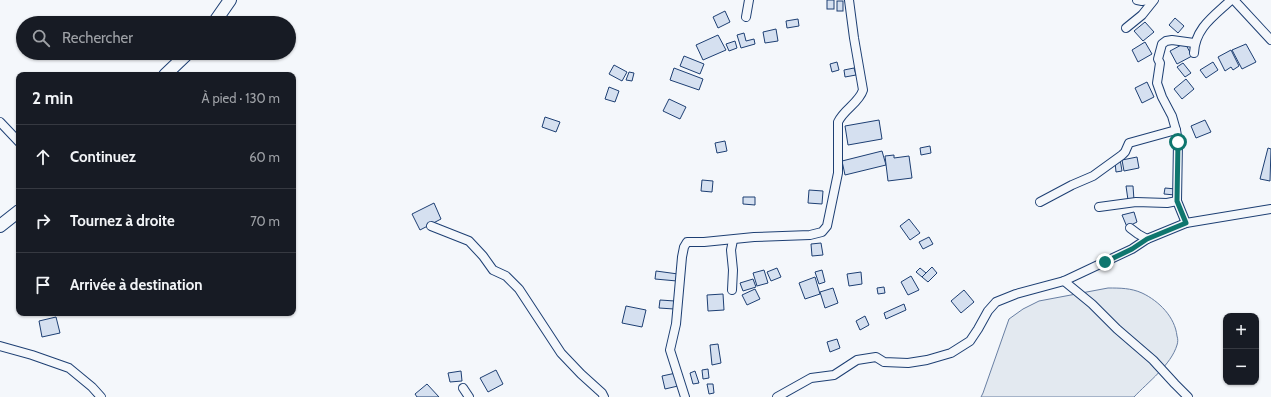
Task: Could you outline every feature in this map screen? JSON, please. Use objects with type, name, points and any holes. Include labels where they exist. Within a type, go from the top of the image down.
[{"type":"street","points":[[219,16],[230,0]]},
{"type":"street","points":[[746,16],[749,0]]},
{"type":"street","points":[[685,397],[670,350],[676,324],[684,247],[687,242],[810,235],[822,232],[827,226],[838,173],[838,122],[842,114],[861,97],[863,90],[849,0]]},
{"type":"street","points":[[1137,0],[1148,0]]},
{"type":"street","points":[[1126,28],[1142,15],[1154,0]]},
{"type":"street","points":[[1194,53],[1194,43],[1203,26],[1232,0],[1271,40]]},
{"type":"street","points":[[1186,223],[1177,201],[1178,142],[1176,130],[1172,116],[1162,97],[1157,83],[1160,64],[1158,59],[1162,44],[1166,41],[1172,40],[1194,43]]},
{"type":"street","points":[[168,72],[181,60]]},
{"type":"street","points":[[0,122],[16,139]]},
{"type":"street","points":[[1040,202],[1093,176],[1122,155],[1125,152],[1129,142],[1176,130]]},
{"type":"street","points":[[1099,207],[1136,202],[1167,203],[1177,201]]},
{"type":"street","points":[[777,397],[811,378],[834,375],[857,360],[876,357],[884,362],[908,363],[927,360],[951,353],[970,341],[978,330],[988,311],[996,302],[1016,294],[1064,281],[1132,249],[1147,239],[1186,223],[1271,209]]},
{"type":"street","points":[[0,226],[16,213]]},
{"type":"street","points":[[431,226],[469,241],[483,256],[493,270],[506,276],[519,289],[561,353],[602,393],[604,397]]},
{"type":"street","points":[[1130,228],[1147,239]]},
{"type":"street","points":[[732,290],[733,270],[731,250],[733,240]]},
{"type":"street","points":[[1064,281],[1092,304],[1117,329],[1153,360],[1174,384],[1188,397]]},
{"type":"street","points":[[0,346],[69,368],[102,397]]},
{"type":"street","points":[[463,388],[469,397]]},
{"type":"shaded area","points":[[1108,288],[1130,289],[1148,296],[1165,310],[1170,316],[1176,329],[1178,343],[1170,359],[1134,397],[981,397],[1009,319],[1023,309],[1039,301]]},
{"type":"building","points":[[827,0],[834,0],[834,9],[827,9]]},
{"type":"building","points":[[837,1],[843,1],[843,11],[837,11]]},
{"type":"building","points":[[725,11],[730,22],[718,28],[713,17]]},
{"type":"building","points":[[1175,18],[1184,26],[1178,33],[1169,25]]},
{"type":"building","points":[[798,19],[799,26],[787,28],[786,21]]},
{"type":"building","points":[[1145,22],[1154,32],[1143,41],[1134,31]]},
{"type":"building","points":[[776,29],[778,41],[765,43],[763,32]]},
{"type":"building","points":[[744,33],[746,41],[754,39],[755,44],[741,48],[737,35]]},
{"type":"building","points":[[718,35],[726,50],[703,60],[696,45]]},
{"type":"building","points":[[735,41],[737,48],[729,51],[726,44]]},
{"type":"building","points":[[1145,42],[1152,54],[1138,62],[1132,50]]},
{"type":"building","points":[[1185,43],[1192,56],[1177,64],[1170,51]]},
{"type":"building","points":[[1246,44],[1256,62],[1242,69],[1232,50]]},
{"type":"building","points":[[1231,50],[1239,66],[1233,70],[1231,67],[1225,71],[1218,57]]},
{"type":"building","points":[[684,56],[704,64],[700,74],[680,66]]},
{"type":"building","points":[[837,62],[839,70],[832,72],[830,64]]},
{"type":"building","points":[[1213,62],[1218,70],[1206,78],[1200,70]]},
{"type":"building","points":[[1183,63],[1191,73],[1185,77],[1177,67]]},
{"type":"building","points":[[614,65],[627,72],[622,81],[609,74]]},
{"type":"building","points":[[674,68],[703,79],[699,90],[670,80]]},
{"type":"building","points":[[854,68],[856,75],[845,77],[844,70]]},
{"type":"building","points":[[629,72],[634,73],[632,81],[626,80]]},
{"type":"building","points":[[1186,79],[1194,89],[1182,99],[1174,89]]},
{"type":"building","points":[[1147,82],[1154,97],[1142,103],[1135,88]]},
{"type":"building","points":[[609,87],[619,91],[615,102],[605,99]]},
{"type":"building","points":[[669,99],[686,107],[680,119],[663,111]]},
{"type":"building","points":[[545,117],[560,122],[556,132],[542,127]]},
{"type":"building","points":[[879,120],[882,139],[848,145],[845,126]]},
{"type":"building","points":[[1205,120],[1211,132],[1196,138],[1191,126]]},
{"type":"building","points":[[725,141],[727,151],[717,153],[715,143]]},
{"type":"building","points":[[930,146],[931,153],[921,155],[920,148]]},
{"type":"building","points":[[1268,148],[1271,149],[1270,181],[1260,179]]},
{"type":"building","points":[[882,151],[886,165],[845,175],[842,161]]},
{"type":"building","points":[[894,155],[894,158],[909,156],[912,178],[888,181],[885,156]]},
{"type":"building","points":[[1137,157],[1139,168],[1124,171],[1122,160]]},
{"type":"building","points":[[1120,159],[1122,171],[1116,172],[1115,162]]},
{"type":"building","points":[[702,180],[713,181],[712,192],[701,191]]},
{"type":"building","points":[[1126,186],[1133,186],[1134,200],[1128,200]]},
{"type":"building","points":[[1165,188],[1176,189],[1175,195],[1164,194]]},
{"type":"building","points":[[809,190],[823,191],[822,204],[808,203]]},
{"type":"building","points":[[743,197],[755,197],[755,205],[743,204]]},
{"type":"building","points":[[434,203],[441,219],[420,230],[412,214]]},
{"type":"building","points":[[1134,212],[1137,222],[1127,227],[1122,215]]},
{"type":"building","points":[[909,219],[920,233],[910,240],[900,226]]},
{"type":"building","points":[[929,237],[933,244],[923,249],[919,242]]},
{"type":"building","points":[[821,243],[823,255],[812,256],[811,244]]},
{"type":"building","points":[[932,267],[937,273],[928,282],[922,277]]},
{"type":"building","points":[[777,268],[781,277],[771,281],[767,272]]},
{"type":"building","points":[[920,268],[926,273],[922,277],[916,272]]},
{"type":"building","points":[[764,270],[768,283],[757,286],[753,273]]},
{"type":"building","points":[[822,270],[825,282],[819,284],[815,272]]},
{"type":"building","points":[[656,271],[678,274],[677,281],[655,279]]},
{"type":"building","points":[[861,272],[862,284],[849,286],[847,274]]},
{"type":"building","points":[[911,276],[919,290],[908,295],[901,282]]},
{"type":"building","points":[[815,277],[820,294],[805,299],[799,283]]},
{"type":"building","points":[[753,279],[756,287],[743,291],[740,283]]},
{"type":"building","points":[[884,287],[885,293],[878,294],[877,288]]},
{"type":"building","points":[[833,288],[838,303],[825,308],[820,292]]},
{"type":"building","points":[[755,289],[760,299],[747,305],[742,295]]},
{"type":"building","points":[[964,290],[974,302],[961,313],[951,301]]},
{"type":"building","points":[[723,294],[724,310],[708,311],[707,295]]},
{"type":"building","points":[[660,300],[675,301],[674,309],[659,308]]},
{"type":"building","points":[[904,304],[906,310],[886,319],[884,313]]},
{"type":"building","points":[[626,306],[646,310],[642,327],[622,323]]},
{"type":"building","points":[[865,316],[869,325],[860,330],[856,321]]},
{"type":"building","points":[[56,317],[60,333],[42,337],[39,321]]},
{"type":"building","points":[[837,339],[840,348],[830,352],[827,342]]},
{"type":"building","points":[[718,344],[721,363],[712,365],[710,345]]},
{"type":"building","points":[[708,369],[709,378],[703,379],[702,370]]},
{"type":"building","points":[[496,370],[503,384],[488,392],[480,378]]},
{"type":"building","points":[[461,371],[462,381],[450,382],[448,373]]},
{"type":"building","points":[[695,371],[699,383],[693,384],[690,373]]},
{"type":"building","points":[[676,373],[678,386],[665,389],[662,376]]},
{"type":"building","points":[[427,384],[439,397],[417,397],[415,394]]},
{"type":"building","points":[[707,384],[713,384],[714,393],[709,394]]},
{"type":"route","points":[[1105,262],[1132,249],[1147,239],[1186,223],[1177,201],[1178,142]]}]
